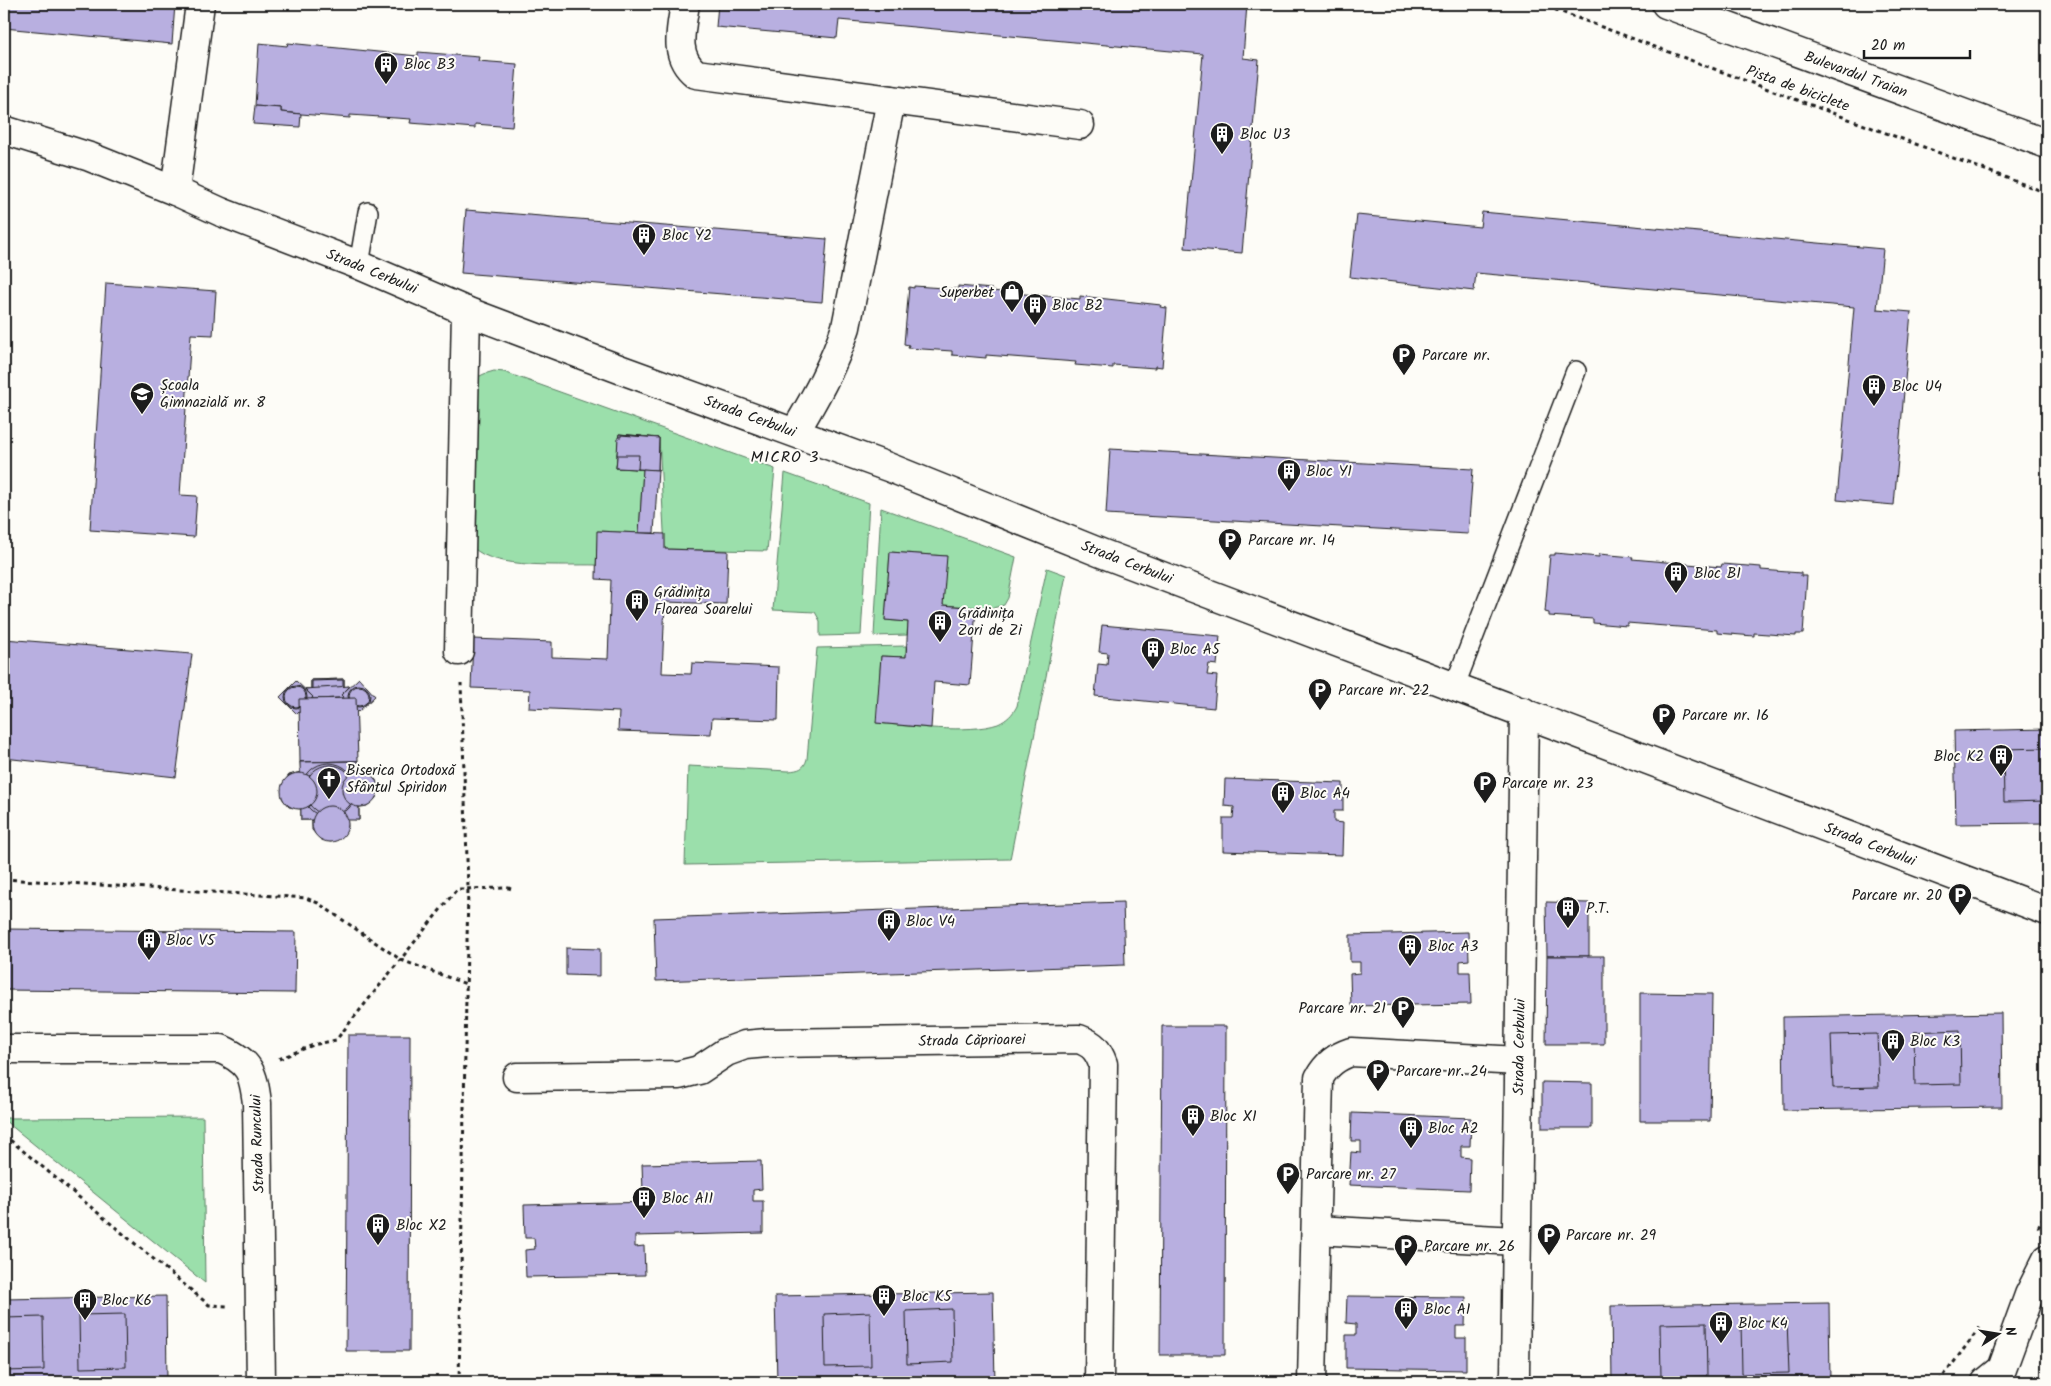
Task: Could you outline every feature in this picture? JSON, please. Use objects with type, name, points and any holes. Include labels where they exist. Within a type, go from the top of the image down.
[{"type":"street","points":[[175,191],[200,4]]},
{"type":"street","points":[[685,4],[681,38],[682,56],[687,68],[696,74],[1080,125]]},
{"type":"street","name":"Bulevardul Traian","points":[[1666,4],[2047,144]]},
{"type":"street","points":[[795,432],[824,383],[837,355],[846,327],[890,100]]},
{"type":"street","name":"Strada Cerbului","points":[[4,130],[90,157],[175,191],[221,212],[359,265],[466,310],[622,370],[888,467],[1102,553],[1455,685],[2047,911]]},
{"type":"street","points":[[459,651],[466,310]]},
{"type":"street","name":"Strada Cerbului","points":[[1513,1382],[1515,1374],[1524,712]]},
{"type":"street","name":"Strada Căprioarei","points":[[517,1077],[679,1075],[699,1070],[726,1052],[745,1045],[768,1043],[1078,1039],[1091,1043],[1099,1053],[1102,1064],[1099,1382]]},
{"type":"street","points":[[4,1049],[221,1049],[237,1056],[250,1070]]},
{"type":"street","points":[[1312,1382],[1319,1078],[1333,1060],[1351,1052],[1519,1061]]},
{"type":"street","name":"Strada Runcului","points":[[250,1070],[257,1103],[261,1382]]},
{"type":"street","points":[[1316,1230],[1516,1241]]},
{"type":"street","points":[[1999,1378],[2029,1295],[2047,1259]]},
{"type":"lane","points":[[359,265],[368,212]]},
{"type":"lane","points":[[1455,685],[1576,371]]},
{"type":"path","name":"Pista de biciclete","points":[[1540,4],[2047,193]]},
{"type":"path","points":[[459,651],[468,888],[459,1382]]},
{"type":"path","points":[[4,879],[306,898],[318,903],[401,960],[466,984]]},
{"type":"path","points":[[250,1070],[313,1045],[336,1040],[456,889],[508,888],[512,890]]},
{"type":"path","points":[[4,1135],[209,1305],[260,1306]]},
{"type":"green space","points":[[494,371],[504,372],[775,469],[767,551],[665,549],[659,438],[619,435],[619,468],[643,469],[639,533],[598,531],[596,565],[513,563],[483,554],[473,547],[478,377]]},
{"type":"green space","points":[[785,473],[869,503],[861,635],[820,636],[820,621],[815,612],[773,610]]},
{"type":"green space","points":[[881,508],[1016,557],[1008,598],[1004,605],[993,608],[943,605],[946,556],[890,552],[885,620],[908,622],[907,635],[874,636]]},
{"type":"green space","points":[[1047,568],[1066,575],[1010,859],[685,865],[688,766],[789,771],[803,767],[807,759],[817,648],[906,646],[906,657],[881,656],[877,723],[955,729],[986,727],[1007,719],[1017,706]]},
{"type":"green space","points":[[203,1117],[205,1283],[4,1120],[4,1118]]},
{"type":"building","points":[[4,4],[175,4],[172,44],[4,28]]},
{"type":"building","name":"Bloc U3","points":[[718,4],[1247,4],[1243,58],[1259,60],[1242,253],[1185,248],[1203,54],[839,20],[837,38],[716,27]]},
{"type":"building","name":"Bloc B3","points":[[259,43],[287,46],[288,43],[418,56],[418,52],[479,57],[478,61],[517,64],[512,127],[475,124],[475,128],[410,123],[411,119],[350,115],[350,118],[301,114],[281,112],[281,108],[255,106]]},
{"type":"building","points":[[255,106],[281,108],[281,112],[301,114],[300,127],[253,124]]},
{"type":"building","name":"Bloc Y2","points":[[466,210],[827,239],[822,302],[461,273]]},
{"type":"building","name":"Bloc U4","points":[[1482,212],[1883,249],[1877,309],[1911,312],[1894,505],[1837,500],[1854,307],[1476,273],[1474,291],[1350,277],[1357,215],[1480,227]]},
{"type":"building","name":"Școala Gimnazială nr. 8","points":[[106,283],[216,291],[213,335],[191,334],[180,495],[197,496],[194,537],[90,530]]},
{"type":"building","name":"Bloc B2","points":[[914,286],[958,289],[958,286],[992,289],[991,291],[1080,299],[1080,296],[1161,305],[1160,307],[1167,308],[1162,367],[1113,365],[1113,368],[1075,365],[1076,362],[986,355],[986,358],[952,355],[952,351],[908,348],[909,345],[904,344],[909,287],[914,288]]},
{"type":"building","points":[[619,434],[642,436],[641,448],[659,450],[658,470],[616,468]]},
{"type":"building","points":[[619,434],[659,438],[658,470],[616,468]]},
{"type":"building","points":[[621,435],[659,438],[658,470],[638,469],[639,455],[617,455],[618,437],[621,437]]},
{"type":"building","name":"Bloc Y1","points":[[1110,449],[1473,469],[1468,534],[1106,514]]},
{"type":"building","points":[[643,469],[658,470],[654,533],[639,533]]},
{"type":"building","name":"Grădinița Floarea Soarelui","points":[[597,531],[665,534],[665,549],[728,551],[726,604],[665,602],[662,673],[691,674],[692,663],[779,667],[778,720],[712,718],[711,734],[618,731],[619,712],[529,708],[530,690],[471,688],[473,639],[552,642],[552,657],[608,659],[611,580],[596,579]]},
{"type":"building","name":"Grădinița Zori de Zi","points":[[890,552],[947,556],[943,605],[976,608],[970,685],[934,682],[931,728],[876,723],[881,656],[906,657],[908,622],[885,620]]},
{"type":"building","name":"Bloc B1","points":[[1555,553],[1599,557],[1599,554],[1721,567],[1722,564],[1761,567],[1761,570],[1801,573],[1801,576],[1807,576],[1803,634],[1796,634],[1796,636],[1754,633],[1754,636],[1717,633],[1717,630],[1627,623],[1627,626],[1593,623],[1593,619],[1549,616],[1549,613],[1545,612],[1550,555],[1555,555]]},
{"type":"building","name":"Bloc A5","points":[[1102,625],[1220,636],[1217,665],[1209,664],[1207,675],[1217,676],[1214,708],[1095,696],[1098,664],[1107,665],[1108,653],[1099,652]]},
{"type":"building","points":[[4,639],[192,654],[176,777],[4,758]]},
{"type":"building","points":[[359,678],[375,696],[358,712],[341,695]]},
{"type":"building","points":[[344,679],[344,687],[350,686],[341,695],[344,698],[311,699],[313,697],[305,689],[311,689],[311,680]]},
{"type":"building","points":[[344,679],[344,687],[350,686],[343,688],[343,680],[312,681],[311,689],[311,680]]},
{"type":"building","points":[[296,681],[313,697],[297,714],[280,697]]},
{"type":"building","points":[[359,685],[367,688],[370,696],[367,704],[359,707],[351,704],[348,696],[351,688]]},
{"type":"building","points":[[296,686],[304,689],[307,697],[304,705],[296,708],[288,705],[285,697],[288,689]]},
{"type":"building","points":[[350,686],[341,695],[344,698],[311,699],[313,697],[305,689]]},
{"type":"building","points":[[359,686],[366,689],[369,696],[366,703],[359,706],[352,703],[349,696],[352,689]]},
{"type":"building","points":[[296,687],[303,690],[306,697],[303,704],[296,707],[289,704],[286,697],[289,690]]},
{"type":"building","points":[[344,698],[346,761],[312,762],[311,699]]},
{"type":"building","points":[[356,698],[358,761],[300,762],[299,699]]},
{"type":"building","name":"Bloc K2","points":[[2047,729],[2047,823],[1956,824],[1954,731]]},
{"type":"building","points":[[2047,748],[2047,801],[2004,802],[2003,749]]},
{"type":"building","name":"Biserica Ortodoxă Sfântul Spiridon","points":[[358,761],[358,770],[368,772],[376,780],[378,786],[376,798],[367,806],[359,807],[359,820],[347,819],[348,827],[342,837],[331,842],[320,839],[312,830],[312,820],[301,820],[301,809],[289,807],[282,798],[282,785],[289,775],[301,772],[300,762]]},
{"type":"building","name":"Biserica Ortodoxă Sfântul Spiridon","points":[[358,761],[359,820],[301,820],[300,762]]},
{"type":"building","points":[[324,763],[334,763],[344,767],[352,775],[356,790],[352,805],[344,813],[334,817],[324,817],[314,813],[306,805],[302,795],[302,785],[306,775],[314,767]]},
{"type":"building","points":[[330,765],[348,772],[355,790],[348,808],[330,815],[312,808],[305,790],[312,772]]},
{"type":"building","points":[[360,771],[367,772],[373,776],[377,782],[377,796],[373,802],[367,806],[360,807],[353,806],[347,802],[343,796],[342,789],[343,782],[347,776],[353,772]]},
{"type":"building","points":[[299,773],[306,774],[312,778],[316,784],[316,798],[312,804],[306,808],[299,809],[292,808],[286,804],[282,798],[281,791],[282,784],[286,778],[292,774]]},
{"type":"building","name":"Bloc A4","points":[[1225,779],[1343,783],[1343,811],[1334,811],[1334,822],[1343,823],[1342,855],[1223,851],[1223,818],[1233,818],[1234,807],[1224,806]]},
{"type":"building","points":[[330,806],[337,807],[343,811],[347,817],[347,831],[343,837],[337,841],[330,842],[323,841],[317,837],[313,831],[312,824],[313,817],[317,811],[323,807]]},
{"type":"building","name":"Bloc V4","points":[[1123,902],[1125,965],[656,981],[654,918]]},
{"type":"building","name":"P.T.","points":[[1546,902],[1589,903],[1589,956],[1547,956]]},
{"type":"building","name":"Bloc V5","points":[[4,929],[296,932],[295,993],[4,990]]},
{"type":"building","name":"Bloc A3","points":[[1468,932],[1469,960],[1460,961],[1460,972],[1470,972],[1471,1004],[1351,1006],[1350,974],[1360,973],[1360,962],[1350,962],[1350,935]]},
{"type":"building","points":[[566,948],[600,949],[600,976],[566,975]]},
{"type":"building","points":[[1547,956],[1604,956],[1604,1044],[1546,1044]]},
{"type":"building","points":[[1640,993],[1712,994],[1710,1121],[1640,1121]]},
{"type":"building","name":"Bloc K3","points":[[2001,1013],[2002,1107],[1784,1110],[1783,1017]]},
{"type":"building","name":"Bloc X1","points":[[1162,1026],[1226,1026],[1225,1355],[1160,1355]]},
{"type":"building","points":[[1960,1030],[1961,1084],[1915,1085],[1914,1032]]},
{"type":"building","points":[[1877,1034],[1879,1087],[1833,1088],[1831,1035]]},
{"type":"building","name":"Bloc X2","points":[[348,1035],[410,1035],[409,1351],[346,1351]]},
{"type":"building","points":[[1542,1082],[1592,1083],[1592,1128],[1542,1128]]},
{"type":"building","name":"Bloc A2","points":[[1352,1113],[1471,1118],[1470,1146],[1461,1146],[1461,1157],[1470,1158],[1469,1190],[1349,1185],[1351,1152],[1361,1153],[1361,1141],[1351,1141]]},
{"type":"building","name":"Bloc A11","points":[[761,1161],[762,1189],[753,1190],[753,1201],[763,1201],[763,1233],[635,1236],[635,1247],[644,1246],[645,1275],[526,1277],[525,1250],[535,1249],[534,1238],[525,1238],[524,1205],[653,1202],[652,1191],[643,1191],[642,1164]]},
{"type":"building","name":"Bloc K5","points":[[993,1292],[995,1382],[777,1382],[775,1296]]},
{"type":"building","name":"Bloc K6","points":[[166,1296],[167,1382],[4,1382],[4,1299]]},
{"type":"building","name":"Bloc A1","points":[[1347,1296],[1466,1297],[1465,1326],[1456,1326],[1456,1338],[1466,1338],[1466,1370],[1346,1368],[1346,1335],[1356,1335],[1356,1324],[1346,1323]]},
{"type":"building","name":"Bloc K4","points":[[1829,1303],[1830,1382],[1612,1382],[1611,1306]]},
{"type":"building","points":[[952,1309],[953,1362],[907,1364],[906,1311]]},
{"type":"building","points":[[870,1312],[871,1366],[825,1367],[824,1314]]},
{"type":"building","points":[[125,1314],[126,1367],[80,1368],[79,1315]]},
{"type":"building","points":[[43,1317],[44,1370],[4,1371],[4,1318]]},
{"type":"building","points":[[1787,1320],[1789,1373],[1742,1374],[1741,1321]]},
{"type":"building","points":[[1706,1323],[1707,1376],[1661,1377],[1660,1324]]},
{"type":"place","name":"Bloc B3","points":[[386,85]]},
{"type":"place","name":"Bloc U3","points":[[1222,155]]},
{"type":"place","name":"Bloc Y2","points":[[644,256]]},
{"type":"place","name":"Superbet","points":[[1012,313]]},
{"type":"place","name":"Bloc B2","points":[[1035,326]]},
{"type":"place","name":"Parcare nr.","points":[[1404,376]]},
{"type":"place","name":"Bloc U4","points":[[1874,407]]},
{"type":"place","name":"Școala Gimnazială nr. 8","points":[[142,415]]},
{"type":"place","name":"Bloc Y1","points":[[1289,492]]},
{"type":"place","name":"Parcare nr. 14","points":[[1230,561]]},
{"type":"place","name":"Bloc B1","points":[[1676,594]]},
{"type":"place","name":"Grădinița Floarea Soarelui","points":[[637,622]]},
{"type":"place","name":"Grădinița Zori de Zi","points":[[940,643]]},
{"type":"place","name":"Bloc A5","points":[[1153,670]]},
{"type":"place","name":"Parcare nr. 22","points":[[1320,711]]},
{"type":"place","name":"Parcare nr. 16","points":[[1664,736]]},
{"type":"place","name":"Bloc K2","points":[[2001,777]]},
{"type":"place","name":"Biserica Ortodoxă Sfântul Spiridon","points":[[329,800]]},
{"type":"place","name":"Parcare nr. 23","points":[[1485,804]]},
{"type":"place","name":"Bloc A4","points":[[1283,814]]},
{"type":"place","name":"Parcare nr. 20","points":[[1960,916]]},
{"type":"place","name":"P.T.","points":[[1568,929]]},
{"type":"place","name":"Bloc V4","points":[[889,942]]},
{"type":"place","name":"Bloc V5","points":[[149,961]]},
{"type":"place","name":"Bloc A3","points":[[1410,967]]},
{"type":"place","name":"Parcare nr. 21","points":[[1403,1029]]},
{"type":"place","name":"Bloc K3","points":[[1893,1062]]},
{"type":"place","name":"Parcare nr. 24","points":[[1378,1092]]},
{"type":"place","name":"Bloc X1","points":[[1193,1137]]},
{"type":"place","name":"Bloc A2","points":[[1411,1149]]},
{"type":"place","name":"Parcare nr. 27","points":[[1288,1195]]},
{"type":"place","name":"Bloc A11","points":[[644,1219]]},
{"type":"place","name":"Bloc X2","points":[[378,1246]]},
{"type":"place","name":"Parcare nr. 29","points":[[1549,1256]]},
{"type":"place","name":"Parcare nr. 26","points":[[1406,1267]]},
{"type":"place","name":"Bloc K5","points":[[884,1317]]},
{"type":"place","name":"Bloc K6","points":[[85,1321]]},
{"type":"place","name":"Bloc A1","points":[[1406,1330]]},
{"type":"place","name":"Bloc K4","points":[[1721,1344]]},
{"type":"district","name":"MICRO 3","points":[[785,456]]}]
